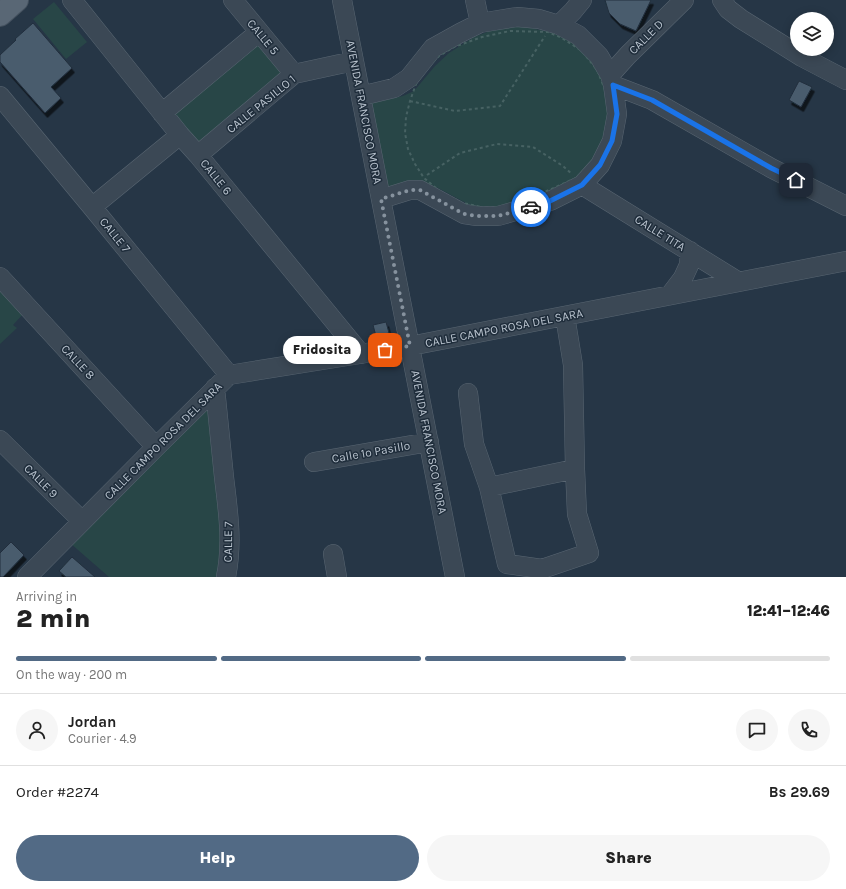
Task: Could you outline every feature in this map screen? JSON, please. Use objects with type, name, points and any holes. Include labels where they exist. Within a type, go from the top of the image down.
[{"type":"main road","points":[[0,15],[16,0]]},
{"type":"street","name":"CALLE 6","points":[[72,0],[162,113],[361,354]]},
{"type":"street","name":"CALLE 5","points":[[233,0],[294,74]]},
{"type":"street","name":"AVENIDA FRANCISCO MORA","points":[[342,0],[455,577]]},
{"type":"street","points":[[475,0],[480,23]]},
{"type":"street","points":[[553,29],[582,0]]},
{"type":"street","name":"CALLE D","points":[[611,80],[628,55],[684,0]]},
{"type":"street","points":[[722,0],[728,9],[741,19],[802,57],[846,80]]},
{"type":"street","points":[[734,0],[741,19]]},
{"type":"street","points":[[361,96],[394,88],[410,78],[433,48],[460,33],[480,23],[517,17],[539,19],[553,29],[578,35],[599,56],[611,80],[617,114],[612,141],[600,165],[550,201],[498,216],[477,216],[464,214],[420,190],[410,190],[381,199]]},
{"type":"street","points":[[162,113],[259,32]]},
{"type":"street","name":"CALLE PASILLO 1","points":[[198,156],[294,74],[354,61]]},
{"type":"street","points":[[611,80],[652,100],[771,168],[846,206]]},
{"type":"street","name":"CALLE 7","points":[[0,96],[229,375]]},
{"type":"street","points":[[92,207],[180,135]]},
{"type":"street","name":"CALLE TITA","points":[[579,181],[739,282]]},
{"type":"street","points":[[670,295],[683,278],[689,265],[690,251]]},
{"type":"street","name":"CALLE CAMPO ROSA DEL SARA","points":[[27,577],[229,375],[410,346],[846,261]]},
{"type":"street","name":"CALLE 8","points":[[0,277],[156,447]]},
{"type":"street","points":[[468,393],[474,444],[490,486],[506,564],[542,569],[589,553],[577,514],[573,365],[565,316]]},
{"type":"street","name":"CALLE 7","points":[[215,388],[229,518],[229,561],[226,577]]},
{"type":"street","name":"CALLE 9","points":[[0,440],[82,521]]},
{"type":"street","name":"Calle 1º Pasillo","points":[[314,462],[429,442]]},
{"type":"street","points":[[490,486],[575,469]]},
{"type":"street","points":[[333,554],[337,577]]},
{"type":"path","points":[[410,101],[455,111],[500,106],[553,29]]},
{"type":"path","points":[[553,29],[562,38],[582,52],[597,70],[606,92],[609,115],[605,139],[594,160],[579,181],[509,206],[486,208],[463,203],[442,193],[424,178],[415,164],[407,144],[406,117],[410,101],[416,84],[426,69],[439,56],[454,47],[482,36],[510,31],[553,29]]},
{"type":"path","points":[[424,178],[460,153],[497,144],[533,147],[563,166],[579,181]]},
{"type":"green space","points":[[54,2],[87,42],[66,59],[33,19]]},
{"type":"green space","points":[[500,27],[527,27],[553,33],[567,39],[583,51],[597,69],[609,92],[607,127],[600,150],[588,170],[570,185],[493,210],[470,205],[434,186],[419,183],[388,196],[368,102],[381,101],[403,96],[414,91],[435,66],[449,53],[474,37]]},
{"type":"green space","points":[[259,40],[287,74],[200,148],[170,112]]},
{"type":"green space","points":[[0,286],[24,313],[13,325],[17,328],[0,344]]},
{"type":"green space","points":[[208,408],[211,411],[223,558],[219,577],[109,577],[70,543]]},
{"type":"building","points":[[605,0],[651,0],[636,31],[620,24],[609,13]]},
{"type":"building","points":[[33,23],[72,68],[51,87],[61,98],[45,113],[0,62],[0,55]]},
{"type":"building","points":[[799,81],[812,87],[801,107],[789,100]]},
{"type":"building","points":[[386,322],[389,333],[376,336],[373,325]]},
{"type":"building","points":[[11,542],[24,555],[3,577],[0,577],[0,553]]},
{"type":"building","points":[[72,557],[95,577],[66,577],[59,571]]},
{"type":"way so far","points":[[385,350],[410,346],[381,199],[410,190],[420,190],[464,214],[477,216],[498,216],[531,207]]},
{"type":"place","name":"Fridosita","points":[[385,350]]},
{"type":"route","points":[[531,207],[550,201],[582,185],[600,165],[612,141],[617,114],[613,85],[652,100],[771,168],[796,180]]}]
